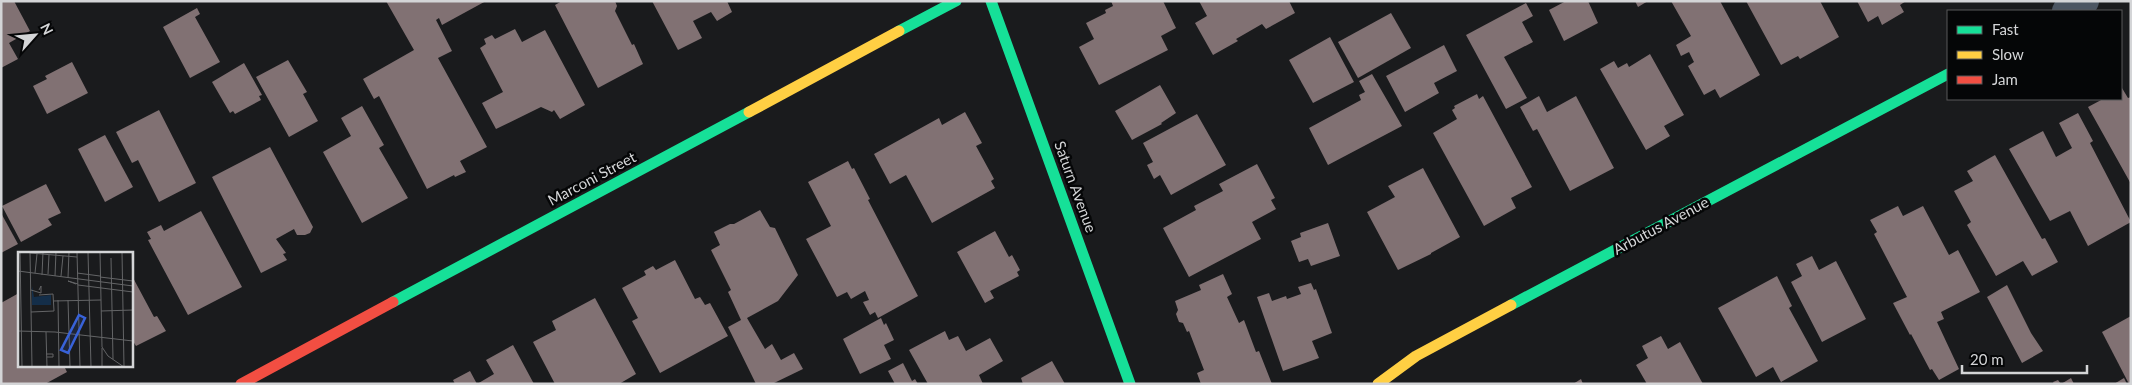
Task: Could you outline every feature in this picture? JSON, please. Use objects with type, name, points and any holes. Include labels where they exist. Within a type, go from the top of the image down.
[{"type":"street","name":"Marconi Street","points":[[241,384],[956,1]]},
{"type":"street","name":"Saturn Avenue","points":[[990,1],[1130,384]]},
{"type":"street","points":[[2068,10],[2085,1]]},
{"type":"street","name":"Arbutus Avenue","points":[[1378,384],[1416,356],[1947,75]]},
{"type":"building","points":[[1,1],[14,1],[30,31],[9,43],[18,59],[1,68]]},
{"type":"building","points":[[386,1],[486,1],[442,25],[439,18],[436,20],[452,51],[438,58],[487,147],[460,161],[466,172],[455,177],[454,175],[427,189],[379,96],[374,99],[363,79],[414,50]]},
{"type":"building","points":[[562,1],[615,1],[617,6],[615,11],[643,64],[598,88],[555,5]]},
{"type":"building","points":[[652,1],[727,1],[732,12],[717,21],[711,12],[693,21],[702,38],[678,50]]},
{"type":"building","points":[[1111,1],[1163,1],[1176,28],[1161,36],[1168,50],[1099,85],[1079,47],[1094,39],[1086,23],[1106,13],[1105,10],[1113,6]]},
{"type":"building","points":[[1199,1],[1289,1],[1295,13],[1266,29],[1262,24],[1236,39],[1238,41],[1213,55],[1195,23],[1207,16]]},
{"type":"building","points":[[1566,1],[1588,1],[1598,23],[1564,41],[1549,10]]},
{"type":"building","points":[[1635,1],[1648,1],[1638,7]]},
{"type":"building","points":[[1671,1],[1720,1],[1760,75],[1720,98],[1715,89],[1704,95],[1688,66],[1694,62],[1689,52],[1681,56],[1676,45],[1691,36]]},
{"type":"building","points":[[1746,1],[1820,1],[1839,37],[1800,59],[1798,56],[1781,65]]},
{"type":"building","points":[[1857,1],[1906,1],[1900,5],[1904,12],[1882,25],[1878,16],[1868,22]]},
{"type":"building","points":[[1526,3],[1533,16],[1522,22],[1533,42],[1504,57],[1527,98],[1506,109],[1466,35]]},
{"type":"building","points":[[197,8],[200,14],[195,17],[220,62],[190,78],[163,27]]},
{"type":"building","points":[[1391,13],[1411,48],[1358,78],[1338,42]]},
{"type":"building","points":[[515,29],[522,42],[545,30],[585,105],[560,119],[554,110],[552,112],[541,107],[496,129],[482,103],[503,92],[480,48],[486,44],[484,39],[492,35],[495,39]]},
{"type":"building","points":[[1330,37],[1354,82],[1313,103],[1289,60]]},
{"type":"building","points":[[1444,45],[1457,71],[1434,83],[1439,93],[1405,112],[1386,76]]},
{"type":"building","points":[[1650,54],[1684,115],[1664,126],[1670,136],[1646,150],[1600,69],[1614,61],[1618,68],[1627,63],[1629,67]]},
{"type":"building","points":[[288,60],[307,92],[303,94],[318,121],[289,137],[256,77]]},
{"type":"building","points":[[72,62],[88,93],[47,114],[33,86],[47,79],[45,76]]},
{"type":"building","points":[[244,63],[262,95],[259,96],[261,100],[235,114],[233,111],[230,113],[212,82]]},
{"type":"building","points":[[1372,74],[1402,126],[1328,165],[1309,128],[1361,100],[1359,95],[1365,92],[1359,81]]},
{"type":"building","points":[[1160,85],[1176,113],[1162,124],[1132,140],[1115,111]]},
{"type":"building","points":[[2122,88],[2128,98],[2131,97],[2131,184],[2088,107],[2101,100],[2122,100]]},
{"type":"building","points":[[1477,94],[1479,99],[1483,96],[1532,187],[1511,198],[1516,208],[1484,226],[1433,133],[1457,119],[1452,110],[1455,108],[1454,106]]},
{"type":"building","points":[[1539,96],[1547,112],[1576,96],[1614,168],[1570,191],[1537,129],[1533,131],[1520,107]]},
{"type":"building","points":[[362,106],[384,145],[379,148],[408,198],[362,223],[323,152],[351,136],[341,118]]},
{"type":"building","points":[[159,110],[196,183],[159,202],[138,160],[132,163],[116,132]]},
{"type":"building","points":[[965,112],[982,143],[976,146],[994,179],[991,181],[995,188],[932,223],[906,175],[890,184],[874,154],[939,118],[942,125]]},
{"type":"building","points":[[2078,113],[2093,141],[2090,143],[2131,222],[2088,246],[2070,211],[2050,221],[2009,149],[2043,131],[2056,157],[2072,148],[2059,123]]},
{"type":"building","points":[[1197,114],[1226,165],[1171,195],[1160,175],[1154,179],[1147,165],[1153,162],[1143,143]]},
{"type":"building","points":[[105,135],[133,187],[105,202],[78,149]]},
{"type":"building","points":[[270,147],[313,227],[310,233],[305,235],[297,235],[294,229],[276,239],[286,253],[283,254],[287,260],[261,273],[212,177]]},
{"type":"building","points":[[1995,155],[2042,239],[2045,238],[2058,262],[2032,276],[2023,261],[1996,276],[1967,225],[1971,222],[1954,191],[1973,181],[1967,171]]},
{"type":"building","points":[[848,161],[852,169],[854,168],[870,199],[868,200],[918,296],[878,318],[875,312],[870,315],[863,302],[869,300],[865,291],[851,299],[847,292],[837,297],[806,239],[831,226],[808,182]]},
{"type":"building","points":[[1257,164],[1275,198],[1271,200],[1276,209],[1252,222],[1261,239],[1189,277],[1163,228],[1196,210],[1194,206],[1223,191],[1219,184]]},
{"type":"building","points":[[1423,168],[1460,237],[1398,270],[1367,212],[1395,197],[1388,186]]},
{"type":"building","points":[[46,184],[61,213],[48,219],[52,225],[21,242],[2,206]]},
{"type":"building","points":[[1898,206],[1903,216],[1923,206],[1949,255],[1958,250],[1980,292],[1941,312],[1944,319],[1937,322],[1959,369],[1939,380],[1932,369],[1930,370],[1893,303],[1907,297],[1874,234],[1877,232],[1870,220]]},
{"type":"building","points":[[760,210],[770,227],[775,228],[798,275],[778,301],[747,318],[765,349],[772,344],[781,360],[794,353],[803,369],[772,384],[756,384],[728,327],[741,320],[728,292],[731,290],[711,250],[720,245],[714,232]]},
{"type":"building","points":[[201,211],[242,287],[188,315],[148,240],[151,239],[147,232],[161,225],[164,231]]},
{"type":"building","points":[[1,213],[18,244],[1,253]]},
{"type":"building","points":[[1328,223],[1340,256],[1311,266],[1308,259],[1299,262],[1291,241],[1301,237],[1300,233]]},
{"type":"building","points":[[995,231],[1009,257],[1012,255],[1020,270],[1017,272],[1019,276],[990,291],[994,298],[985,303],[957,252]]},
{"type":"building","points":[[1812,256],[1819,270],[1836,261],[1866,319],[1822,342],[1791,282],[1802,276],[1796,264]]},
{"type":"building","points":[[675,260],[695,299],[700,297],[705,305],[710,303],[728,336],[660,373],[632,321],[638,318],[622,288],[646,275],[644,271],[653,266],[656,270]]},
{"type":"building","points":[[1223,274],[1232,294],[1227,297],[1239,323],[1244,320],[1256,352],[1259,351],[1272,384],[1201,384],[1197,373],[1204,370],[1189,331],[1187,332],[1183,323],[1179,322],[1175,301],[1201,290],[1199,285]]},
{"type":"building","points":[[132,276],[154,317],[157,316],[166,331],[136,346],[132,340]]},
{"type":"building","points":[[1777,276],[1792,306],[1789,308],[1818,361],[1781,382],[1773,367],[1756,377],[1718,308]]},
{"type":"building","points":[[1311,283],[1314,290],[1316,289],[1332,333],[1312,341],[1319,358],[1283,371],[1257,297],[1269,293],[1272,301],[1286,296],[1287,299],[1301,294],[1298,287]]},
{"type":"building","points":[[2007,285],[2031,333],[2043,351],[2022,363],[1987,297]]},
{"type":"building","points":[[18,294],[18,368],[65,368],[67,372],[45,384],[1,384],[1,303]]},
{"type":"building","points":[[595,298],[636,374],[619,384],[555,384],[533,342],[556,330],[552,321]]},
{"type":"building","points":[[2131,316],[2131,384],[2129,384],[2102,332]]},
{"type":"building","points":[[881,318],[884,325],[886,323],[894,340],[884,345],[891,359],[860,374],[843,339]]},
{"type":"building","points":[[945,331],[949,340],[958,336],[966,351],[990,338],[1003,361],[979,375],[983,384],[928,384],[909,350]]},
{"type":"building","points":[[1661,336],[1668,349],[1680,342],[1703,384],[1647,384],[1636,365],[1648,358],[1642,346]]},
{"type":"building","points":[[513,345],[534,384],[477,384],[494,374],[486,360]]},
{"type":"building","points":[[1052,361],[1065,384],[1023,384],[1021,378]]},
{"type":"building","points":[[903,363],[912,381],[915,379],[918,384],[895,384],[888,371]]},
{"type":"building","points":[[470,371],[477,384],[455,384],[453,380]]},
{"type":"building","points":[[2071,378],[2074,384],[2061,384]]},
{"type":"building","points":[[2124,378],[2127,384],[2114,384]]},
{"type":"building","points":[[1581,379],[1583,384],[1573,384]]},
{"type":"building","points":[[2058,380],[2061,384],[2054,384],[2053,382]]},
{"type":"traffic: fast","points":[[899,31],[956,1]]},
{"type":"traffic: fast","points":[[991,1],[1130,384]]},
{"type":"traffic: fast","points":[[1511,305],[1947,75]]},
{"type":"traffic: fast","points":[[393,302],[749,112]]},
{"type":"traffic: slow","points":[[749,112],[899,31]]},
{"type":"traffic: slow","points":[[1378,384],[1416,356],[1511,305]]},
{"type":"traffic: jam","points":[[241,384],[393,302]]}]
